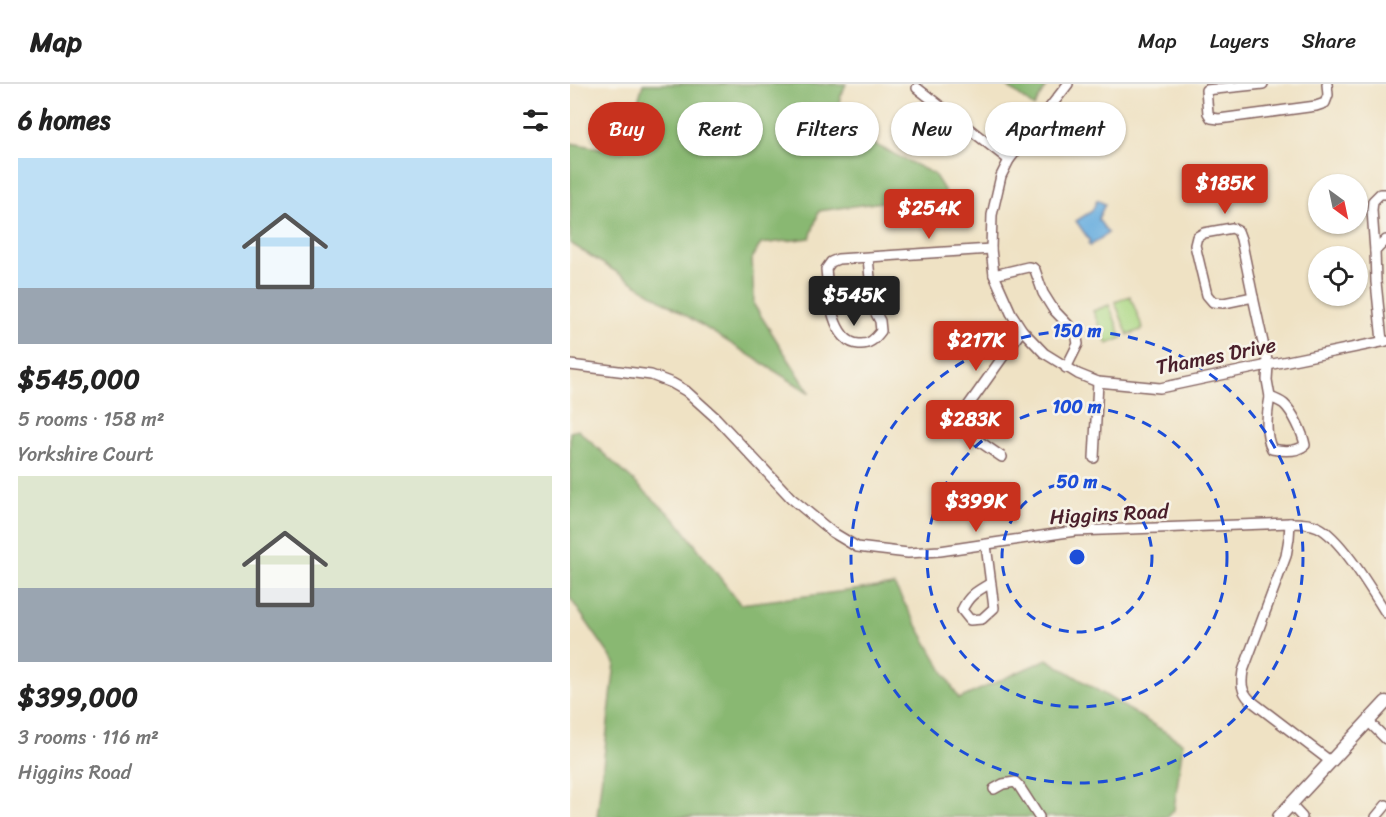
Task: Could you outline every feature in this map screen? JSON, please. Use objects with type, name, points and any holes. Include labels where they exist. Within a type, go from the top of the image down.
[{"type":"main road","points":[[1279,817],[1386,702]]},
{"type":"street","name":"Thames Drive","points":[[1068,84],[1009,160],[1001,176],[992,215],[991,249],[994,275],[1008,308],[1022,330],[1044,353],[1066,368],[1098,382],[1160,388],[1384,341]]},
{"type":"street","points":[[1263,84],[1205,87],[1208,113],[1211,118],[1218,119],[1325,104],[1328,95],[1327,84]]},
{"type":"street","points":[[917,88],[1009,160]]},
{"type":"street","points":[[1384,341],[1376,282],[1372,210],[1373,201],[1380,194],[1386,194]]},
{"type":"street","points":[[1253,297],[1224,303],[1213,302],[1207,295],[1197,255],[1195,244],[1197,237],[1204,233],[1232,228],[1238,231],[1241,239],[1268,365],[1269,444],[1272,449],[1278,450],[1300,449],[1305,445],[1291,412],[1284,404],[1270,397]]},
{"type":"street","points":[[1376,250],[1386,240]]},
{"type":"street","points":[[868,258],[873,308],[880,321],[881,331],[874,340],[862,345],[850,343],[843,335],[831,310],[826,269],[831,262],[838,259],[991,249]]},
{"type":"street","points":[[994,275],[1028,267],[1035,270],[1043,293],[1053,309],[1076,333],[1078,344],[1066,368]]},
{"type":"street","points":[[1002,457],[957,425],[958,420],[1022,330]]},
{"type":"street","name":"Higgins Road","points":[[570,365],[651,375],[686,391],[716,418],[791,498],[832,532],[857,547],[908,553],[986,545],[1075,531],[1304,524],[1319,527],[1340,546],[1386,613]]},
{"type":"street","points":[[1094,458],[1098,382]]},
{"type":"street","points":[[1290,523],[1286,556],[1243,671],[1241,684],[1245,695],[1250,700],[1330,761]]},
{"type":"street","points":[[986,545],[991,583]]},
{"type":"street","points":[[1368,721],[1386,739]]},
{"type":"street","points":[[994,789],[1003,784],[1015,782],[1039,817]]},
{"type":"street","points":[[1290,805],[1302,817]]},
{"type":"street","points":[[1376,817],[1386,805]]},
{"type":"green space","points":[[643,84],[846,84],[839,102],[775,102],[775,156],[879,156],[879,146],[891,152],[891,156],[898,156],[934,174],[946,193],[819,211],[810,238],[761,244],[752,257],[754,305],[810,393],[570,243],[570,143],[588,146],[588,156],[665,156],[665,102],[638,102]]},
{"type":"green space","points":[[1004,84],[1048,84],[1037,102],[1027,102]]},
{"type":"green space","points":[[1130,296],[1143,329],[1128,335],[1115,302]]},
{"type":"green space","points":[[1109,305],[1122,338],[1107,344],[1093,311]]},
{"type":"green space","points":[[578,430],[677,521],[740,604],[894,585],[959,699],[1047,659],[1183,743],[1174,810],[1168,817],[597,817],[615,663],[570,598],[570,432]]},
{"type":"water","points":[[1097,200],[1105,204],[1098,219],[1108,233],[1090,246],[1088,243],[1090,241],[1076,221],[1092,211]]}]
